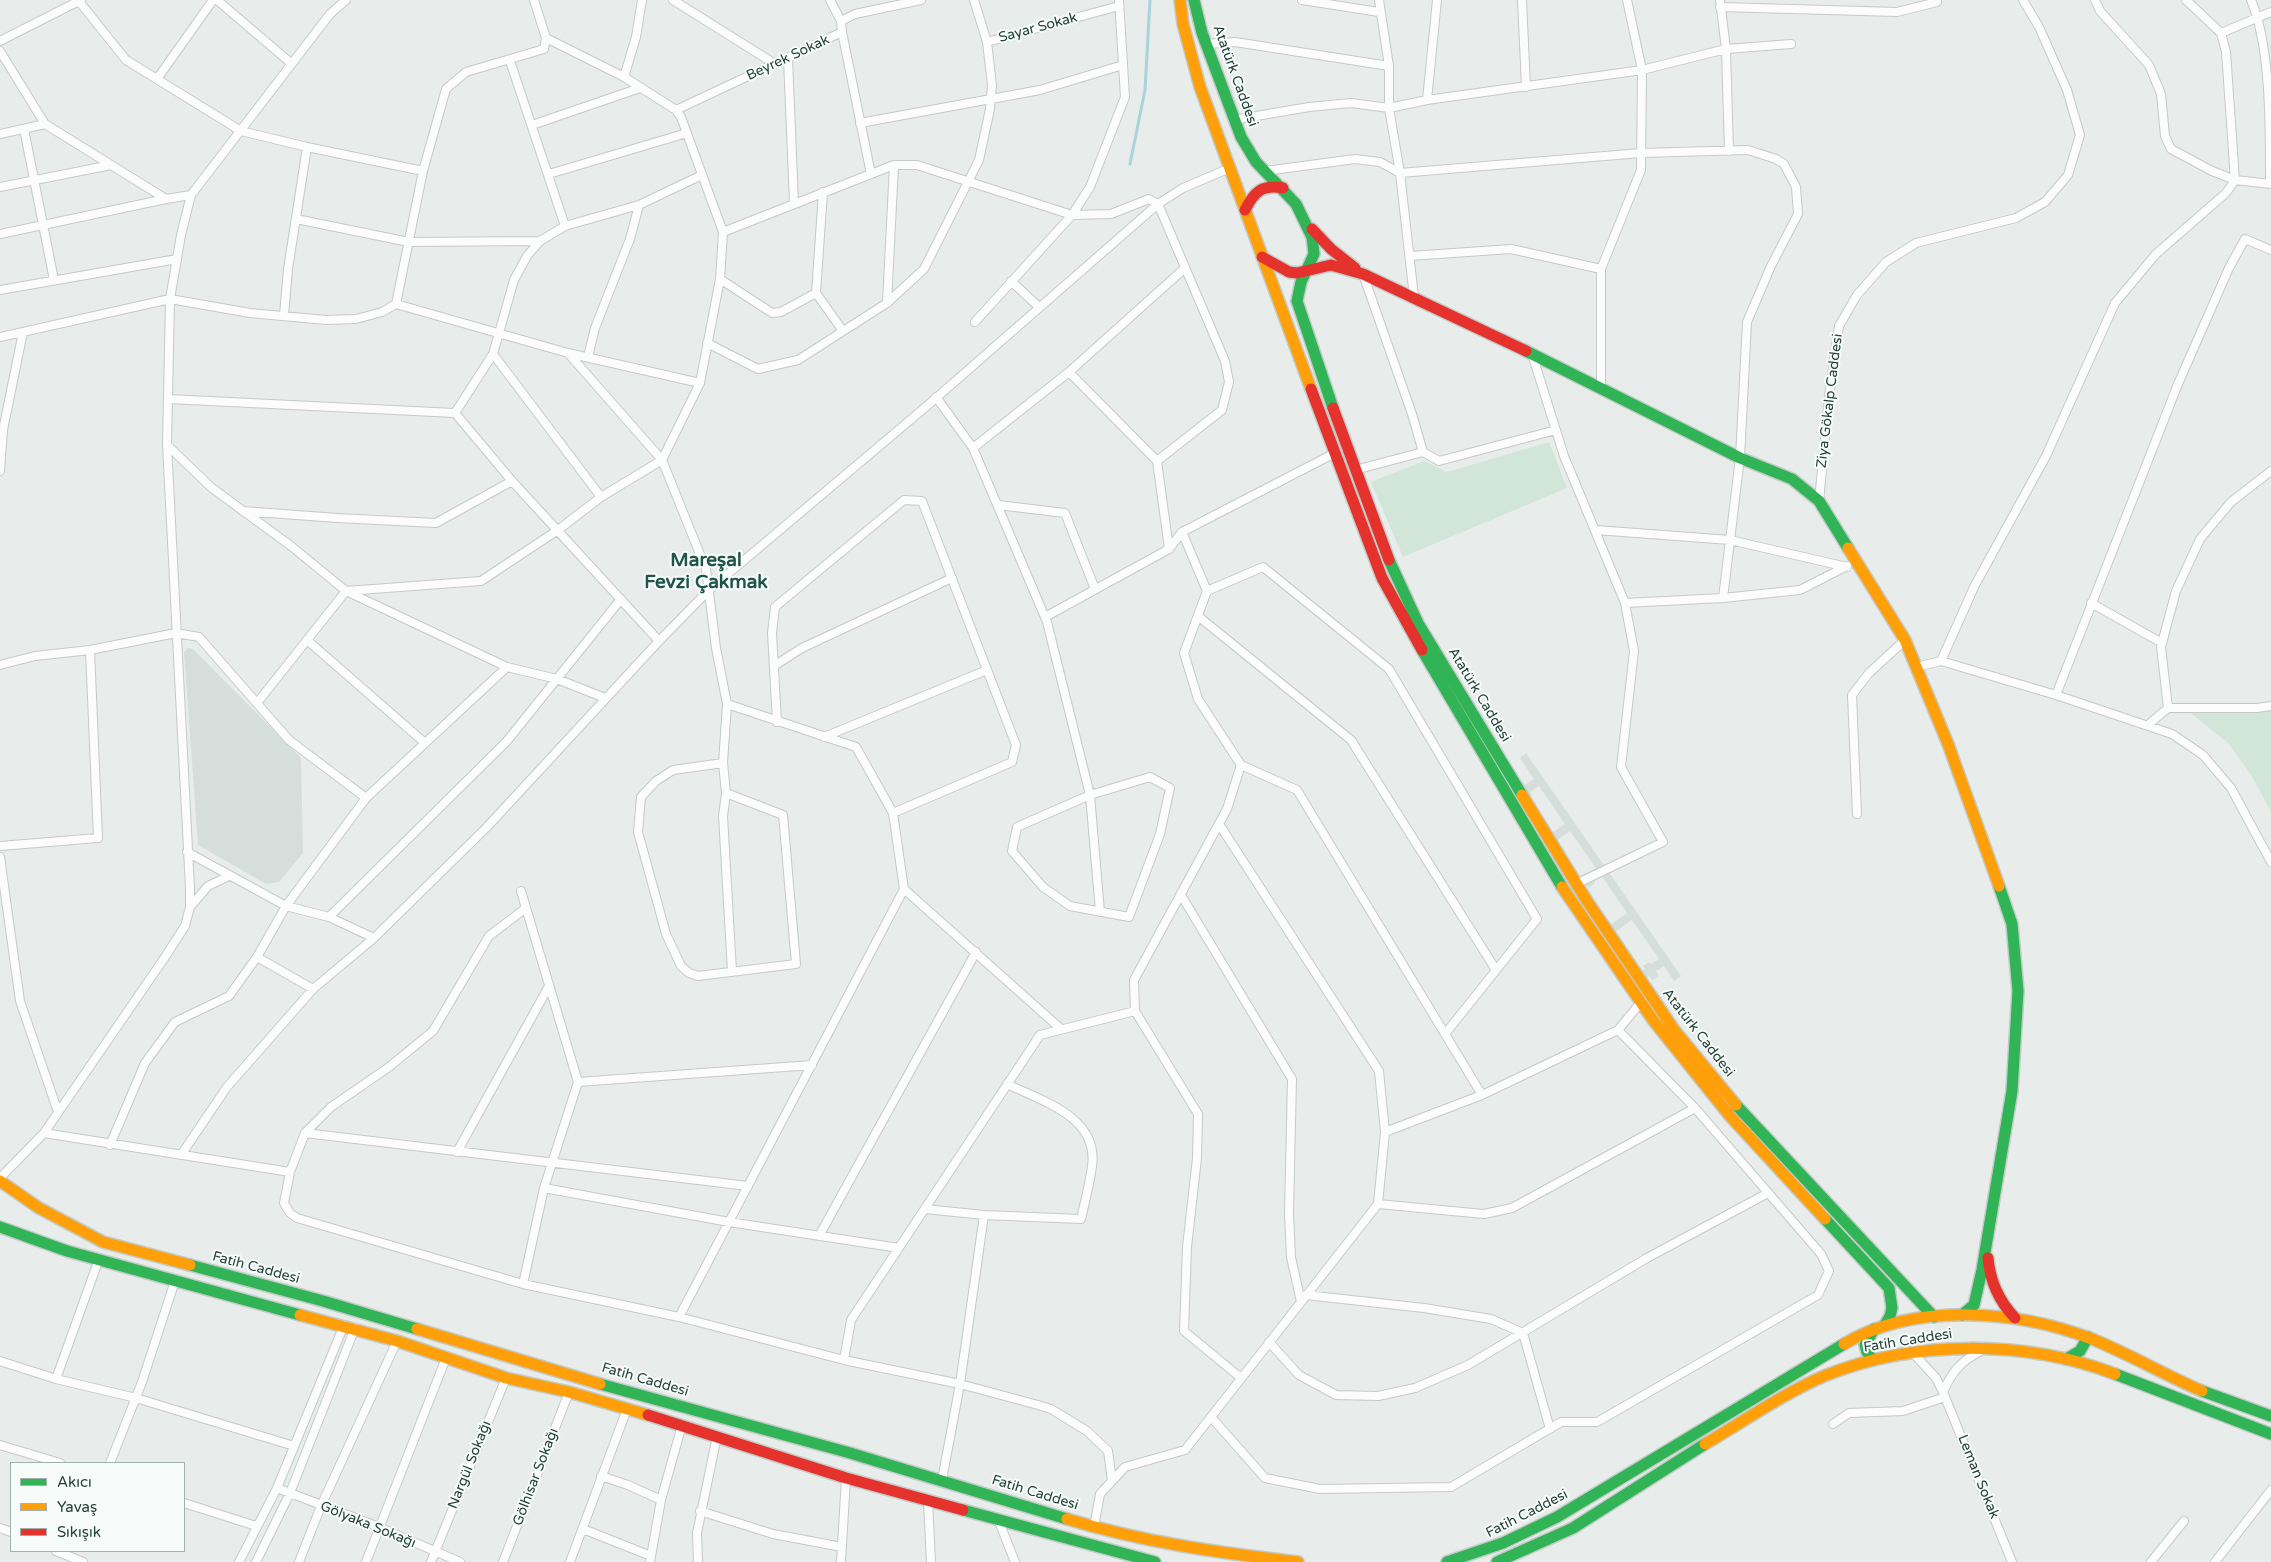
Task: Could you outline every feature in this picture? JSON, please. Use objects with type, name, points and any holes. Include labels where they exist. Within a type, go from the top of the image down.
[{"type":"main road","name":"Atatürk Caddesi","points":[[1180,0],[1183,24],[1200,87],[1382,578],[1400,613],[1565,892],[1645,999],[1675,1031],[1744,1114],[1934,1317]]},
{"type":"main road","name":"Atatürk Caddesi","points":[[1194,0],[1206,44],[1233,120],[1243,142],[1256,162],[1283,188],[1308,225],[1314,243],[1315,255],[1299,287],[1297,301],[1355,470],[1395,574],[1418,623],[1679,1054],[1730,1116],[1889,1288],[1894,1308],[1890,1319],[1866,1338],[1864,1345],[1865,1351],[1873,1360]]},
{"type":"main road","points":[[1246,210],[1252,195],[1258,189],[1272,185],[1283,188]]},
{"type":"main road","points":[[1308,225],[1330,249],[1363,274]]},
{"type":"main road","points":[[1262,257],[1289,272],[1306,271],[1331,265],[1363,274],[1532,354],[1740,458],[1792,479],[1819,501],[1851,564],[1905,640],[1948,744],[2012,924],[2018,991],[2012,1091],[1987,1248],[1974,1305],[1962,1315]]},
{"type":"main road","name":"Fatih Caddesi","points":[[0,1180],[39,1208],[103,1242],[314,1299],[575,1376],[942,1480],[1094,1527],[1216,1552],[1298,1562]]},
{"type":"main road","points":[[0,1227],[33,1240],[99,1260],[350,1327],[506,1378],[569,1392],[682,1425],[846,1478],[1155,1562]]},
{"type":"main road","points":[[1987,1248],[1991,1278],[2003,1304],[2015,1318]]},
{"type":"main road","name":"Fatih Caddesi","points":[[1446,1562],[1479,1554],[1544,1524],[1597,1494],[1855,1337],[1896,1322],[1962,1315],[2030,1320],[2088,1337],[2190,1386],[2271,1416]]},
{"type":"main road","points":[[2066,1359],[2075,1357],[2082,1350],[2088,1337]]},
{"type":"main road","name":"Fatih Caddesi","points":[[1497,1562],[1565,1532],[1706,1444],[1819,1379],[1873,1360],[1913,1353],[1963,1348],[1985,1348],[2035,1352],[2066,1359],[2095,1367],[2271,1434]]},
{"type":"street","points":[[157,79],[213,0]]},
{"type":"street","points":[[217,0],[292,64]]},
{"type":"street","points":[[0,1180],[44,1133],[185,926],[190,907],[167,445],[170,298],[191,195],[330,14],[346,0]]},
{"type":"street","points":[[396,304],[423,171],[446,89],[466,72],[510,61],[544,49],[546,38],[534,0]]},
{"type":"street","points":[[624,77],[636,37],[642,0]]},
{"type":"street","points":[[673,0],[775,64]]},
{"type":"street","points":[[830,0],[841,21]]},
{"type":"street","name":"Beyrek Sokak","points":[[676,110],[842,32],[841,21],[855,14],[921,0]]},
{"type":"street","points":[[707,343],[758,369],[798,360],[887,303],[924,269],[979,160],[991,98],[992,85],[986,42],[974,0]]},
{"type":"street","points":[[1302,0],[1379,12]]},
{"type":"street","points":[[1379,0],[1379,12],[1389,66],[1388,108],[1400,173],[1414,297]]},
{"type":"street","points":[[1427,100],[1437,0]]},
{"type":"street","points":[[1522,0],[1526,87]]},
{"type":"street","points":[[1601,388],[1601,269],[1641,170],[1642,70],[1627,0]]},
{"type":"street","points":[[1729,151],[1726,49],[1720,3],[1897,12],[1937,2],[1937,0]]},
{"type":"street","name":"Ziya Gökalp Caddesi","points":[[1819,501],[1829,396],[1839,326],[1857,295],[1886,262],[1916,243],[2016,218],[2045,202],[2068,175],[2080,135],[2067,90],[2039,27],[2023,0]]},
{"type":"street","points":[[2096,0],[2100,12],[2150,65],[2161,94],[2165,136],[2171,149],[2212,171],[2235,180],[2271,184],[2270,55],[2260,16],[2251,0]]},
{"type":"street","points":[[1941,660],[1976,585],[2046,456],[2115,304],[2156,254],[2226,193],[2235,180],[2226,52],[2221,33],[2186,0]]},
{"type":"street","points":[[0,41],[79,1],[126,60],[241,130],[307,147],[423,171]]},
{"type":"street","points":[[975,322],[1072,215],[1090,187],[1125,97],[1119,3]]},
{"type":"street","name":"Sayar Sokak","points":[[986,42],[1119,3]]},
{"type":"street","points":[[2221,33],[2271,12]]},
{"type":"street","points":[[842,32],[871,174]]},
{"type":"street","points":[[257,704],[346,591],[481,581],[558,530],[601,497],[662,460],[700,383],[720,279],[723,232],[681,117],[676,110],[624,77],[546,38]]},
{"type":"street","points":[[1206,44],[1235,42],[1389,66]]},
{"type":"street","points":[[1233,120],[1309,107],[1351,103],[1388,108],[1427,100],[1642,70],[1726,49],[1791,44]]},
{"type":"street","points":[[0,51],[45,124],[166,199]]},
{"type":"street","points":[[788,58],[794,203]]},
{"type":"street","points":[[510,61],[565,226]]},
{"type":"street","points":[[860,123],[1040,90],[1123,65]]},
{"type":"street","points":[[532,125],[640,88]]},
{"type":"street","points":[[0,134],[45,124]]},
{"type":"street","points":[[24,128],[54,280]]},
{"type":"street","points":[[548,174],[687,132]]},
{"type":"street","points":[[284,315],[307,147]]},
{"type":"street","points":[[1265,171],[1354,159],[1380,162],[1400,173],[1641,153],[1748,150],[1776,158],[1784,164],[1796,187],[1798,214],[1770,266],[1747,322],[1740,458],[1723,598]]},
{"type":"street","points":[[0,187],[111,165]]},
{"type":"street","points":[[723,232],[894,165],[917,165],[1072,215],[1111,214],[1149,199],[1158,204],[1225,361],[1229,382],[1222,410],[1157,460]]},
{"type":"street","points":[[887,303],[894,165]]},
{"type":"street","points":[[181,1156],[227,1087],[313,989],[374,938],[487,827],[659,640],[710,589],[936,397],[1158,204],[1183,188],[1230,168]]},
{"type":"street","points":[[455,413],[493,354],[497,334],[514,280],[527,256],[540,240],[565,226],[640,205],[702,175]]},
{"type":"street","points":[[823,192],[816,293],[843,331]]},
{"type":"street","points":[[0,234],[191,195]]},
{"type":"street","points":[[588,357],[594,328],[630,238],[640,205]]},
{"type":"street","points":[[296,219],[408,242],[540,240]]},
{"type":"street","points":[[2056,695],[2178,384],[2229,268],[2245,239],[2271,250]]},
{"type":"street","points":[[1410,256],[1511,249],[1601,269]]},
{"type":"street","points":[[0,290],[177,259]]},
{"type":"street","points":[[974,448],[1069,372],[1185,268]]},
{"type":"street","points":[[1363,274],[1412,414],[1423,452]]},
{"type":"street","points":[[720,279],[772,313],[781,312],[816,293]]},
{"type":"street","points":[[1011,281],[1039,307]]},
{"type":"street","points":[[0,337],[170,298],[250,313],[326,320],[356,319],[382,312],[396,304],[568,353],[700,383]]},
{"type":"street","points":[[0,471],[3,430],[24,332]]},
{"type":"street","points":[[568,353],[662,460],[706,569],[710,589],[714,640],[727,704],[723,763],[726,793],[723,816],[732,971]]},
{"type":"street","points":[[493,354],[601,497]]},
{"type":"street","points":[[1532,354],[1564,456],[1625,603],[1634,651],[1621,767],[1663,842],[1576,884]]},
{"type":"street","points":[[1069,372],[1157,460],[1169,549]]},
{"type":"street","points":[[936,397],[974,448],[1045,617],[1090,795],[1100,912]]},
{"type":"street","points":[[168,399],[455,413],[512,482],[659,640]]},
{"type":"street","points":[[1355,470],[1423,452],[1439,461],[1556,430]]},
{"type":"street","points":[[167,445],[212,488],[346,591],[507,666],[557,679],[606,698]]},
{"type":"street","points":[[1045,617],[1169,549],[1182,532],[1335,453]]},
{"type":"street","points":[[2168,708],[2162,643],[2176,591],[2200,539],[2231,502],[2271,471]]},
{"type":"street","points":[[243,511],[436,523],[512,482]]},
{"type":"street","points":[[777,722],[772,633],[775,608],[904,500],[922,501],[1016,745],[1012,762],[893,813]]},
{"type":"street","points":[[998,505],[1065,513],[1095,589]]},
{"type":"street","points":[[1596,530],[1730,540],[1851,564]]},
{"type":"street","points":[[1182,532],[1207,590],[1184,653],[1198,699],[1241,766],[1297,790],[1482,1095]]},
{"type":"street","points":[[1625,603],[1723,598],[1800,590],[1851,564]]},
{"type":"street","points":[[1207,590],[1263,567],[1389,669],[1537,919],[1446,1034]]},
{"type":"street","points":[[774,666],[802,648],[952,578]]},
{"type":"street","points":[[329,917],[507,742],[621,600]]},
{"type":"street","points":[[2092,603],[2162,643]]},
{"type":"street","points":[[1198,616],[1351,740],[1496,970]]},
{"type":"street","points":[[0,665],[35,656],[90,650],[176,633],[199,637],[289,740],[366,798]]},
{"type":"street","points":[[307,640],[425,743]]},
{"type":"street","points":[[1857,814],[1852,695],[1869,673],[1905,640]]},
{"type":"street","points":[[0,846],[98,838],[90,650]]},
{"type":"street","points":[[1916,667],[1941,660],[2149,724],[2172,734],[2203,755],[2230,788],[2271,862]]},
{"type":"street","points":[[110,1144],[145,1063],[174,1022],[229,996],[256,957],[286,906],[366,798],[507,666]]},
{"type":"street","points":[[824,736],[987,670]]},
{"type":"street","points":[[680,1317],[904,889],[893,813],[856,747],[727,704]]},
{"type":"street","points":[[2149,724],[2168,708],[2271,706]]},
{"type":"street","points":[[723,763],[673,770],[656,781],[641,798],[638,832],[666,934],[681,966],[689,973],[698,976],[796,964],[782,815],[726,793]]},
{"type":"street","points":[[1241,766],[1227,809],[1134,980],[1135,1011],[1198,1114],[1197,1158],[1187,1247],[1184,1331],[1241,1378]]},
{"type":"street","points":[[1150,778],[1170,788],[1160,834],[1130,917],[1100,912],[1070,906],[1043,887],[1012,851],[1017,827],[1090,795],[1150,778]]},
{"type":"street","points":[[1094,1527],[1100,1494],[1125,1467],[1185,1450],[1378,1204],[1385,1132],[1379,1071],[1219,824]]},
{"type":"street","points":[[187,852],[286,906],[329,917],[374,938]]},
{"type":"street","points":[[0,857],[20,1001],[58,1112]]},
{"type":"street","points":[[190,907],[208,886],[229,876]]},
{"type":"street","points":[[904,889],[1061,1029]]},
{"type":"street","points":[[521,891],[578,1082],[544,1188],[523,1284]]},
{"type":"street","points":[[1181,895],[1292,1079],[1289,1214],[1291,1257],[1301,1302]]},
{"type":"street","points":[[526,908],[489,936],[433,1031],[389,1067],[331,1107],[305,1133],[290,1172],[284,1203],[290,1213],[298,1218],[523,1284],[680,1317],[844,1360],[960,1384],[1051,1409],[1087,1431],[1108,1450],[1112,1481]]},
{"type":"street","points":[[819,1236],[976,952]]},
{"type":"street","points":[[256,957],[313,989]]},
{"type":"street","points":[[457,1152],[549,986]]},
{"type":"street","points":[[1385,1132],[1482,1095],[1618,1030],[1645,999]]},
{"type":"street","points":[[844,1360],[852,1320],[1040,1035],[1135,1011]]},
{"type":"street","points":[[1211,1417],[1266,1478],[1320,1489],[1452,1487],[1561,1422],[1597,1422],[1818,1295],[1829,1271],[1821,1254],[1695,1108],[1618,1030]]},
{"type":"street","points":[[578,1082],[812,1065]]},
{"type":"street","points":[[925,1209],[984,1216],[1081,1219],[1093,1164],[1089,1136],[1077,1120],[1007,1084]]},
{"type":"street","points":[[1378,1204],[1484,1214],[1512,1208],[1695,1108]]},
{"type":"street","points":[[44,1133],[290,1172]]},
{"type":"street","points":[[305,1133],[748,1186]]},
{"type":"street","points":[[544,1188],[730,1222],[899,1248]]},
{"type":"street","points":[[1269,1342],[1299,1375],[1336,1395],[1378,1396],[1415,1388],[1459,1369],[1523,1333],[1647,1258],[1768,1193]]},
{"type":"street","points":[[942,1480],[960,1384],[984,1216]]},
{"type":"street","points":[[56,1379],[99,1260]]},
{"type":"street","points":[[110,1462],[136,1398],[175,1281]]},
{"type":"street","points":[[1306,1295],[1424,1308],[1491,1319],[1523,1333]]},
{"type":"street","points":[[239,1562],[277,1488],[294,1446],[350,1327]]},
{"type":"street","points":[[256,1562],[290,1494],[350,1327]]},
{"type":"street","points":[[1523,1333],[1550,1429]]},
{"type":"street","points":[[298,1562],[321,1506],[397,1341]]},
{"type":"street","points":[[1832,1424],[1849,1413],[1903,1411],[1944,1394],[1951,1374],[1957,1367],[1966,1359],[1985,1348]]},
{"type":"street","name":"Leman Sokak","points":[[1913,1353],[1936,1378],[1944,1394],[2012,1562]]},
{"type":"street","points":[[366,1562],[446,1358]]},
{"type":"street","points":[[0,1361],[56,1379],[136,1398],[294,1446]]},
{"type":"street","name":"Nargül Sokağı","points":[[431,1562],[506,1378]]},
{"type":"street","name":"Gölhisar Sokağı","points":[[502,1562],[569,1392]]},
{"type":"street","points":[[570,1562],[627,1409]]},
{"type":"street","points":[[583,1528],[650,1559],[661,1500],[682,1425]]},
{"type":"street","points":[[698,1562],[696,1543],[700,1511],[717,1436]]},
{"type":"street","points":[[0,1445],[57,1462]]},
{"type":"street","points":[[601,1476],[628,1485],[661,1500]]},
{"type":"street","points":[[842,1562],[846,1478]]},
{"type":"street","name":"Gölyaka Sokağı","points":[[277,1488],[380,1527],[435,1553],[460,1562]]},
{"type":"street","points":[[2215,1562],[2271,1490]]},
{"type":"street","points":[[928,1501],[931,1562]]},
{"type":"street","points":[[185,1503],[256,1526]]},
{"type":"street","points":[[700,1511],[773,1534],[842,1547]]},
{"type":"street","points":[[998,1519],[1015,1562]]},
{"type":"street","points":[[2151,1562],[2184,1521]]},
{"type":"street","points":[[59,1552],[83,1562]]},
{"type":"shaded area","points":[[188,648],[193,649],[301,758],[303,853],[279,882],[266,884],[198,845],[184,652]]},
{"type":"shaded area","points":[[1526,753],[1681,976],[1674,981],[1664,966],[1656,971],[1659,976],[1652,980],[1649,976],[1643,981],[1652,995],[1646,1000],[1491,777],[1513,794],[1519,790],[1516,785],[1522,781],[1525,785],[1534,779],[1520,758]],"holes":[[[1539,786],[1565,824],[1544,838],[1518,801],[1524,796],[1526,799],[1532,795],[1530,792]],[[1570,831],[1596,868],[1580,876],[1582,878],[1575,883],[1549,846]],[[1601,875],[1627,913],[1606,928],[1580,890],[1587,885],[1589,888],[1595,883],[1594,881]],[[1632,920],[1659,959],[1643,966],[1645,969],[1638,974],[1611,935]]]},
{"type":"green space","points":[[1549,442],[1567,488],[1403,557],[1371,482],[1424,461],[1447,472]]},
{"type":"green space","points":[[2271,706],[2271,812],[2253,778],[2229,744],[2187,710]]},
{"type":"waterway","points":[[1130,164],[1145,90],[1150,0]]},
{"type":"traffic: fast","points":[[1194,0],[1202,33],[1241,137],[1256,162],[1296,204],[1312,237],[1314,254],[1301,282],[1297,301],[1333,408]]},
{"type":"traffic: fast","points":[[1526,351],[1740,458],[1792,479],[1819,501],[1848,548]]},
{"type":"traffic: fast","points":[[1389,560],[1418,623],[1522,795]]},
{"type":"traffic: fast","points":[[1422,650],[1562,887]]},
{"type":"traffic: fast","points":[[1962,1315],[1974,1305],[1982,1270],[2012,1091],[2018,991],[2012,924],[1999,886]]},
{"type":"traffic: fast","points":[[1736,1105],[1934,1317]]},
{"type":"traffic: fast","points":[[1825,1219],[1889,1288],[1892,1308],[1885,1325]]},
{"type":"traffic: fast","points":[[0,1227],[67,1251],[300,1315]]},
{"type":"traffic: fast","points":[[190,1265],[417,1329]]},
{"type":"traffic: fast","points":[[1873,1360],[1867,1352],[1865,1345],[1874,1329]]},
{"type":"traffic: fast","points":[[2066,1359],[2080,1351],[2088,1337]]},
{"type":"traffic: fast","points":[[1447,1562],[1503,1543],[1557,1517],[1844,1344]]},
{"type":"traffic: fast","points":[[2115,1374],[2271,1434]]},
{"type":"traffic: fast","points":[[600,1384],[850,1453],[1067,1519]]},
{"type":"traffic: fast","points":[[2202,1391],[2271,1416]]},
{"type":"traffic: fast","points":[[1497,1562],[1573,1528],[1705,1444]]},
{"type":"traffic: fast","points":[[963,1510],[1155,1562]]},
{"type":"traffic: slow","points":[[1180,0],[1183,24],[1200,87],[1311,389]]},
{"type":"traffic: slow","points":[[1848,548],[1905,640],[1948,744],[1999,886]]},
{"type":"traffic: slow","points":[[1522,795],[1587,901],[1675,1031],[1736,1105]]},
{"type":"traffic: slow","points":[[1562,887],[1653,1020],[1730,1116],[1825,1219]]},
{"type":"traffic: slow","points":[[0,1181],[39,1208],[103,1242],[190,1265]]},
{"type":"traffic: slow","points":[[300,1315],[397,1341],[506,1378],[569,1392],[648,1415]]},
{"type":"traffic: slow","points":[[1844,1344],[1872,1331],[1902,1321],[1934,1316],[1999,1317],[2063,1329],[2092,1339],[2202,1391]]},
{"type":"traffic: slow","points":[[417,1329],[600,1384]]},
{"type":"traffic: slow","points":[[1705,1444],[1809,1383],[1859,1364],[1895,1355],[1932,1350],[1970,1348],[2007,1350],[2044,1355],[2080,1363],[2115,1374]]},
{"type":"traffic: slow","points":[[1067,1519],[1181,1546],[1298,1562]]},
{"type":"traffic: jam","points":[[1245,210],[1255,194],[1264,188],[1283,188]]},
{"type":"traffic: jam","points":[[1312,229],[1331,249],[1355,268]]},
{"type":"traffic: jam","points":[[1262,257],[1289,272],[1297,273],[1331,265],[1363,274],[1526,351]]},
{"type":"traffic: jam","points":[[1311,389],[1382,578],[1422,650]]},
{"type":"traffic: jam","points":[[1333,408],[1389,560]]},
{"type":"traffic: jam","points":[[1988,1258],[1996,1291],[2004,1305],[2015,1318]]},
{"type":"traffic: jam","points":[[648,1415],[846,1478],[963,1510]]},
{"type":"district","name":"Mareşal Fevzi Çakmak","points":[[706,572]]}]
